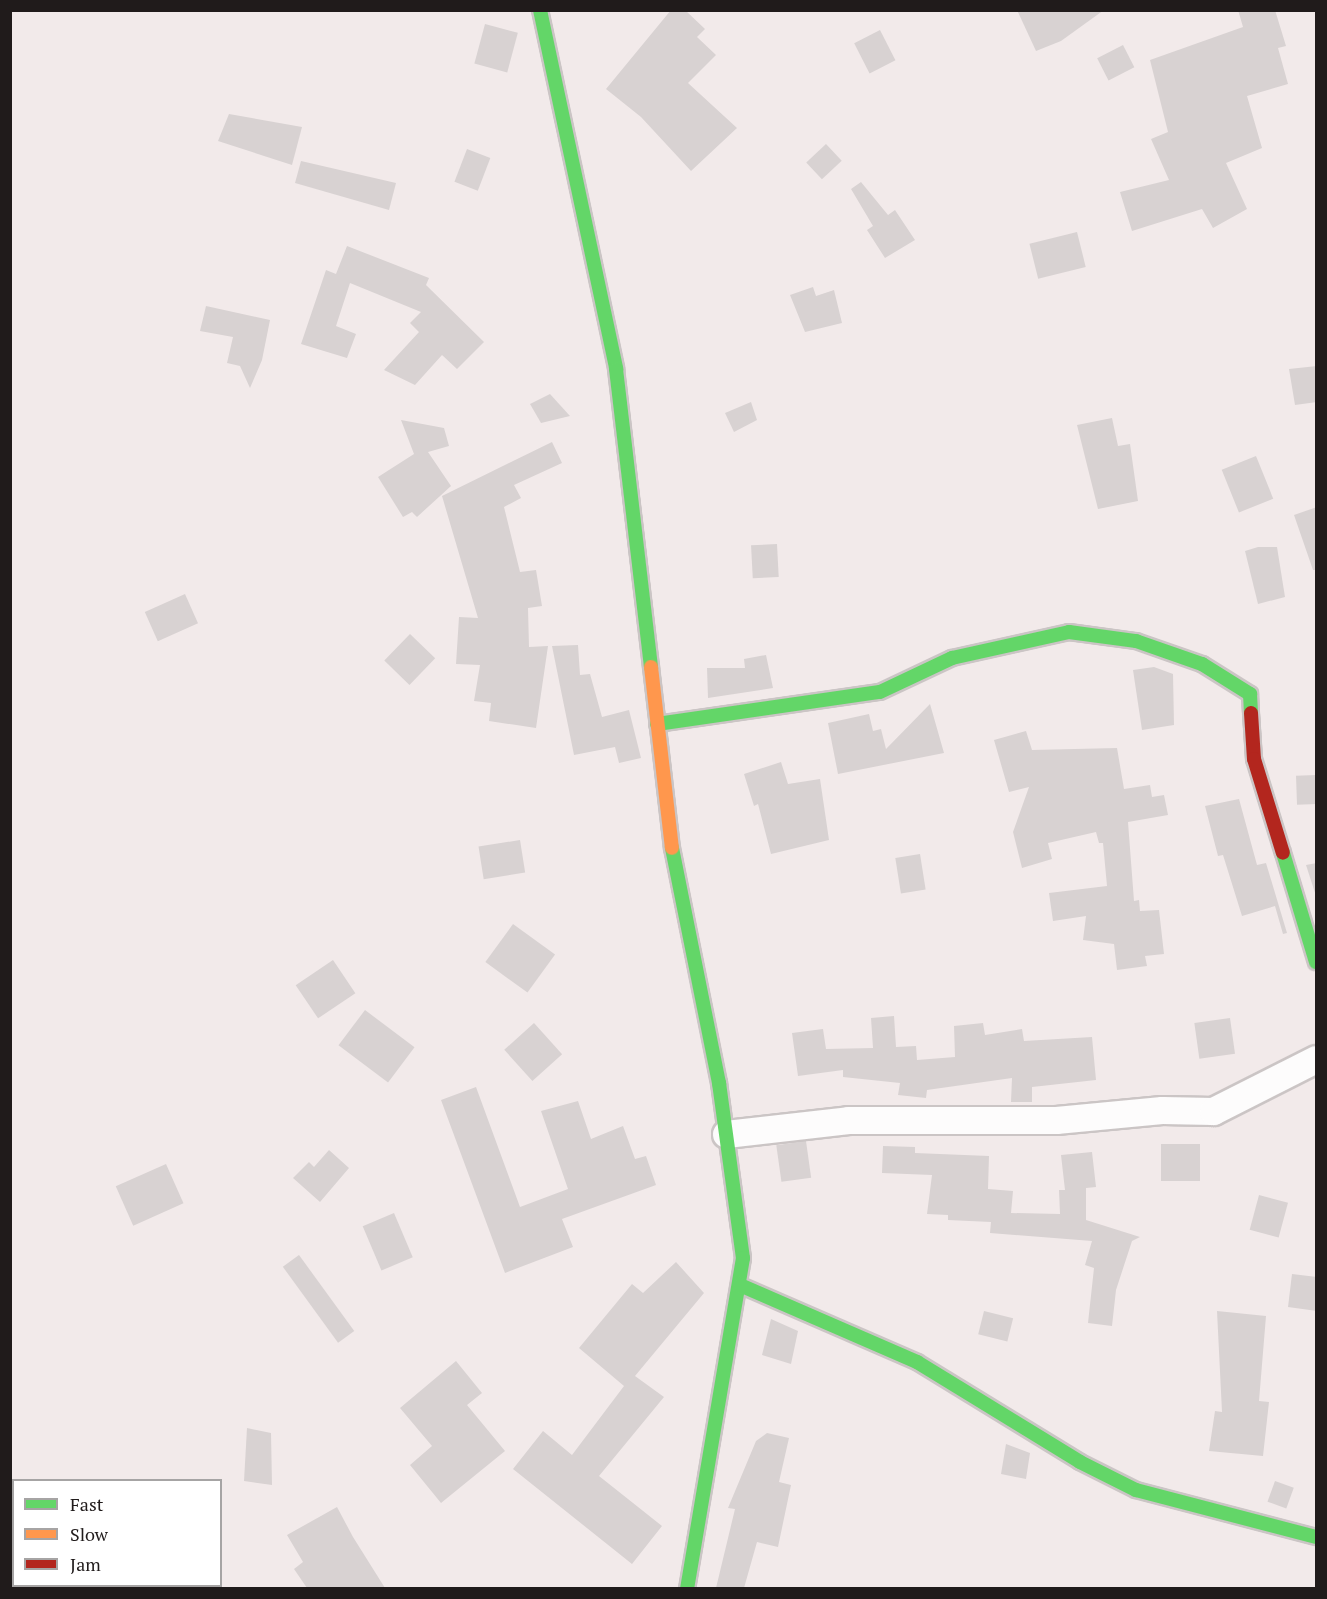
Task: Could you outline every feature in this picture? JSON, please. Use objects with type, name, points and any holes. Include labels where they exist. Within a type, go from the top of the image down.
[{"type":"street","points":[[540,10],[616,369],[674,867],[726,1134],[743,1258],[687,1588]]},
{"type":"street","points":[[657,724],[880,692],[952,658],[1069,632],[1136,641],[1202,664],[1250,694],[1254,759],[1317,962]]},
{"type":"street","points":[[726,1134],[848,1120],[1056,1120],[1162,1110],[1214,1111],[1317,1059]]},
{"type":"street","points":[[740,1285],[917,1362],[1080,1462],[1136,1490],[1317,1537]]},
{"type":"building","points":[[671,10],[685,10],[705,29],[697,37],[716,55],[688,83],[737,128],[691,171],[641,117],[606,89]]},
{"type":"building","points":[[1017,10],[1104,10],[1061,41],[1036,51]]},
{"type":"building","points":[[1238,10],[1275,10],[1286,46],[1278,48],[1288,84],[1247,96],[1262,148],[1226,163],[1247,209],[1213,228],[1202,209],[1132,231],[1120,192],[1169,180],[1151,139],[1168,132],[1150,60],[1243,27]]},
{"type":"building","points":[[485,24],[518,33],[507,72],[474,64]]},
{"type":"building","points":[[880,30],[895,60],[870,73],[854,43]]},
{"type":"building","points":[[1123,45],[1134,67],[1109,80],[1097,58]]},
{"type":"building","points":[[229,114],[302,127],[292,165],[218,141]]},
{"type":"building","points":[[826,144],[842,161],[822,179],[806,162]]},
{"type":"building","points":[[467,149],[490,158],[478,191],[454,182]]},
{"type":"building","points":[[301,161],[396,183],[389,210],[295,183]]},
{"type":"building","points":[[861,182],[888,215],[895,210],[915,240],[885,258],[867,230],[873,226],[851,189]]},
{"type":"building","points":[[1077,232],[1086,267],[1038,279],[1029,244]]},
{"type":"building","points":[[347,246],[429,278],[426,285],[484,342],[457,369],[442,355],[415,385],[384,370],[419,332],[410,323],[421,312],[350,283],[336,326],[356,334],[347,358],[301,344],[326,270],[336,274]]},
{"type":"building","points":[[813,287],[816,296],[834,290],[842,323],[805,332],[790,295]]},
{"type":"building","points":[[206,306],[270,320],[262,360],[250,388],[240,366],[227,363],[233,337],[200,331]]},
{"type":"building","points":[[1317,366],[1317,402],[1295,405],[1289,369]]},
{"type":"building","points":[[550,394],[570,416],[541,423],[530,404]]},
{"type":"building","points":[[751,402],[757,420],[734,432],[725,413]]},
{"type":"building","points":[[1112,418],[1118,446],[1130,444],[1138,501],[1098,509],[1077,425]]},
{"type":"building","points":[[401,420],[444,428],[449,446],[428,452],[451,486],[417,517],[412,512],[403,517],[378,477],[414,454]]},
{"type":"building","points":[[552,442],[562,463],[514,485],[521,498],[504,507],[520,572],[536,570],[542,606],[528,608],[529,647],[548,646],[536,728],[489,721],[491,703],[474,701],[480,665],[456,664],[459,617],[478,618],[442,496]]},
{"type":"building","points":[[1256,456],[1273,499],[1239,513],[1222,470]]},
{"type":"building","points":[[1317,507],[1317,570],[1313,570],[1294,515]]},
{"type":"building","points":[[777,544],[779,577],[753,578],[751,545]]},
{"type":"building","points":[[1258,547],[1277,547],[1285,597],[1258,604],[1245,551]]},
{"type":"building","points":[[185,594],[198,623],[158,641],[145,612]]},
{"type":"building","points":[[410,634],[435,658],[409,685],[384,661]]},
{"type":"building","points":[[578,645],[580,675],[590,674],[602,717],[629,710],[641,758],[619,763],[615,747],[574,755],[552,646]]},
{"type":"building","points":[[766,655],[773,688],[708,698],[707,668],[745,668],[744,659]]},
{"type":"building","points":[[1154,667],[1173,674],[1174,725],[1142,730],[1133,670]]},
{"type":"building","points":[[930,704],[944,753],[838,774],[828,723],[869,714],[873,731],[881,729],[886,749]]},
{"type":"building","points":[[1026,731],[1032,750],[1117,748],[1124,789],[1150,785],[1152,797],[1164,795],[1168,815],[1128,822],[1134,901],[1139,900],[1140,911],[1159,910],[1164,954],[1145,956],[1147,966],[1117,970],[1114,944],[1083,940],[1086,916],[1053,921],[1049,893],[1107,886],[1103,843],[1099,843],[1096,832],[1048,843],[1052,859],[1022,868],[1013,832],[1029,787],[1009,792],[994,740]]},
{"type":"building","points":[[781,762],[788,784],[820,779],[829,840],[771,854],[758,804],[754,806],[744,774]]},
{"type":"building","points":[[1316,775],[1316,804],[1297,805],[1296,776]]},
{"type":"building","points":[[1239,799],[1257,865],[1266,863],[1287,933],[1283,934],[1275,906],[1242,916],[1223,855],[1218,856],[1205,806]]},
{"type":"building","points":[[520,840],[525,873],[484,879],[479,847]]},
{"type":"building","points":[[920,854],[926,890],[901,893],[895,858]]},
{"type":"building","points":[[1317,863],[1317,899],[1306,865]]},
{"type":"building","points":[[513,924],[555,955],[527,993],[485,962]]},
{"type":"building","points":[[333,960],[355,993],[318,1018],[296,985]]},
{"type":"building","points":[[365,1010],[415,1047],[388,1082],[339,1045]]},
{"type":"building","points":[[894,1016],[896,1047],[916,1046],[917,1060],[955,1057],[954,1026],[983,1023],[985,1035],[1022,1029],[1024,1041],[1092,1037],[1096,1080],[1032,1087],[1032,1102],[1011,1102],[1012,1078],[927,1090],[926,1098],[898,1095],[900,1083],[843,1077],[843,1070],[798,1076],[792,1033],[823,1029],[826,1049],[873,1048],[871,1018]]},
{"type":"building","points":[[1230,1018],[1235,1054],[1199,1059],[1194,1023]]},
{"type":"building","points":[[534,1023],[562,1054],[532,1081],[504,1050]]},
{"type":"building","points":[[476,1087],[520,1207],[568,1189],[541,1111],[578,1101],[591,1139],[623,1126],[635,1159],[646,1156],[656,1185],[562,1219],[573,1247],[505,1273],[441,1100]]},
{"type":"building","points":[[806,1141],[811,1178],[781,1182],[776,1145]]},
{"type":"building","points":[[1161,1144],[1200,1144],[1200,1181],[1161,1181]]},
{"type":"building","points":[[883,1146],[915,1147],[915,1153],[989,1156],[988,1189],[1013,1191],[1011,1213],[1060,1214],[1059,1190],[1065,1190],[1061,1155],[1092,1152],[1096,1187],[1086,1188],[1086,1220],[1140,1237],[1132,1241],[1116,1290],[1112,1326],[1088,1323],[1094,1268],[1085,1265],[1092,1241],[990,1233],[991,1222],[948,1220],[948,1215],[927,1214],[932,1175],[882,1173]]},
{"type":"building","points":[[329,1150],[349,1168],[320,1202],[293,1178],[309,1162],[314,1167]]},
{"type":"building","points":[[166,1164],[183,1203],[133,1226],[116,1186]]},
{"type":"building","points":[[1259,1195],[1288,1203],[1279,1238],[1250,1230]]},
{"type":"building","points":[[394,1213],[413,1257],[381,1270],[363,1226]]},
{"type":"building","points":[[299,1255],[354,1331],[338,1343],[283,1267]]},
{"type":"building","points":[[676,1262],[704,1293],[635,1376],[664,1397],[599,1476],[662,1526],[632,1564],[513,1469],[543,1431],[572,1455],[624,1386],[579,1348],[632,1284],[643,1293]]},
{"type":"building","points":[[1292,1274],[1317,1277],[1317,1311],[1288,1307]]},
{"type":"building","points":[[984,1311],[1013,1318],[1007,1342],[978,1334]]},
{"type":"building","points":[[1217,1311],[1266,1316],[1259,1401],[1269,1402],[1263,1456],[1209,1451],[1215,1411],[1222,1412]]},
{"type":"building","points":[[771,1319],[798,1331],[791,1364],[762,1355]]},
{"type":"building","points":[[456,1361],[482,1393],[467,1405],[505,1451],[441,1503],[410,1465],[432,1446],[400,1408]]},
{"type":"building","points":[[247,1428],[271,1433],[272,1485],[244,1481]]},
{"type":"building","points":[[767,1433],[789,1438],[779,1482],[791,1485],[778,1547],[757,1542],[744,1588],[716,1588],[735,1509],[728,1508],[756,1441]]},
{"type":"building","points":[[1006,1444],[1030,1453],[1026,1479],[1001,1474]]},
{"type":"building","points":[[1275,1481],[1294,1488],[1286,1509],[1267,1502]]},
{"type":"building","points":[[337,1507],[385,1588],[307,1588],[294,1569],[303,1562],[287,1535]]},
{"type":"traffic: fast","points":[[540,10],[616,369],[651,667]]},
{"type":"traffic: fast","points":[[657,724],[880,692],[952,658],[1069,632],[1136,641],[1202,664],[1250,694],[1251,713]]},
{"type":"traffic: fast","points":[[672,848],[719,1083],[743,1258],[687,1588]]},
{"type":"traffic: fast","points":[[1283,853],[1316,962]]},
{"type":"traffic: fast","points":[[740,1285],[917,1362],[1080,1462],[1136,1490],[1316,1537]]},
{"type":"traffic: slow","points":[[651,667],[672,848]]},
{"type":"traffic: jam","points":[[1251,713],[1254,759],[1283,853]]}]
